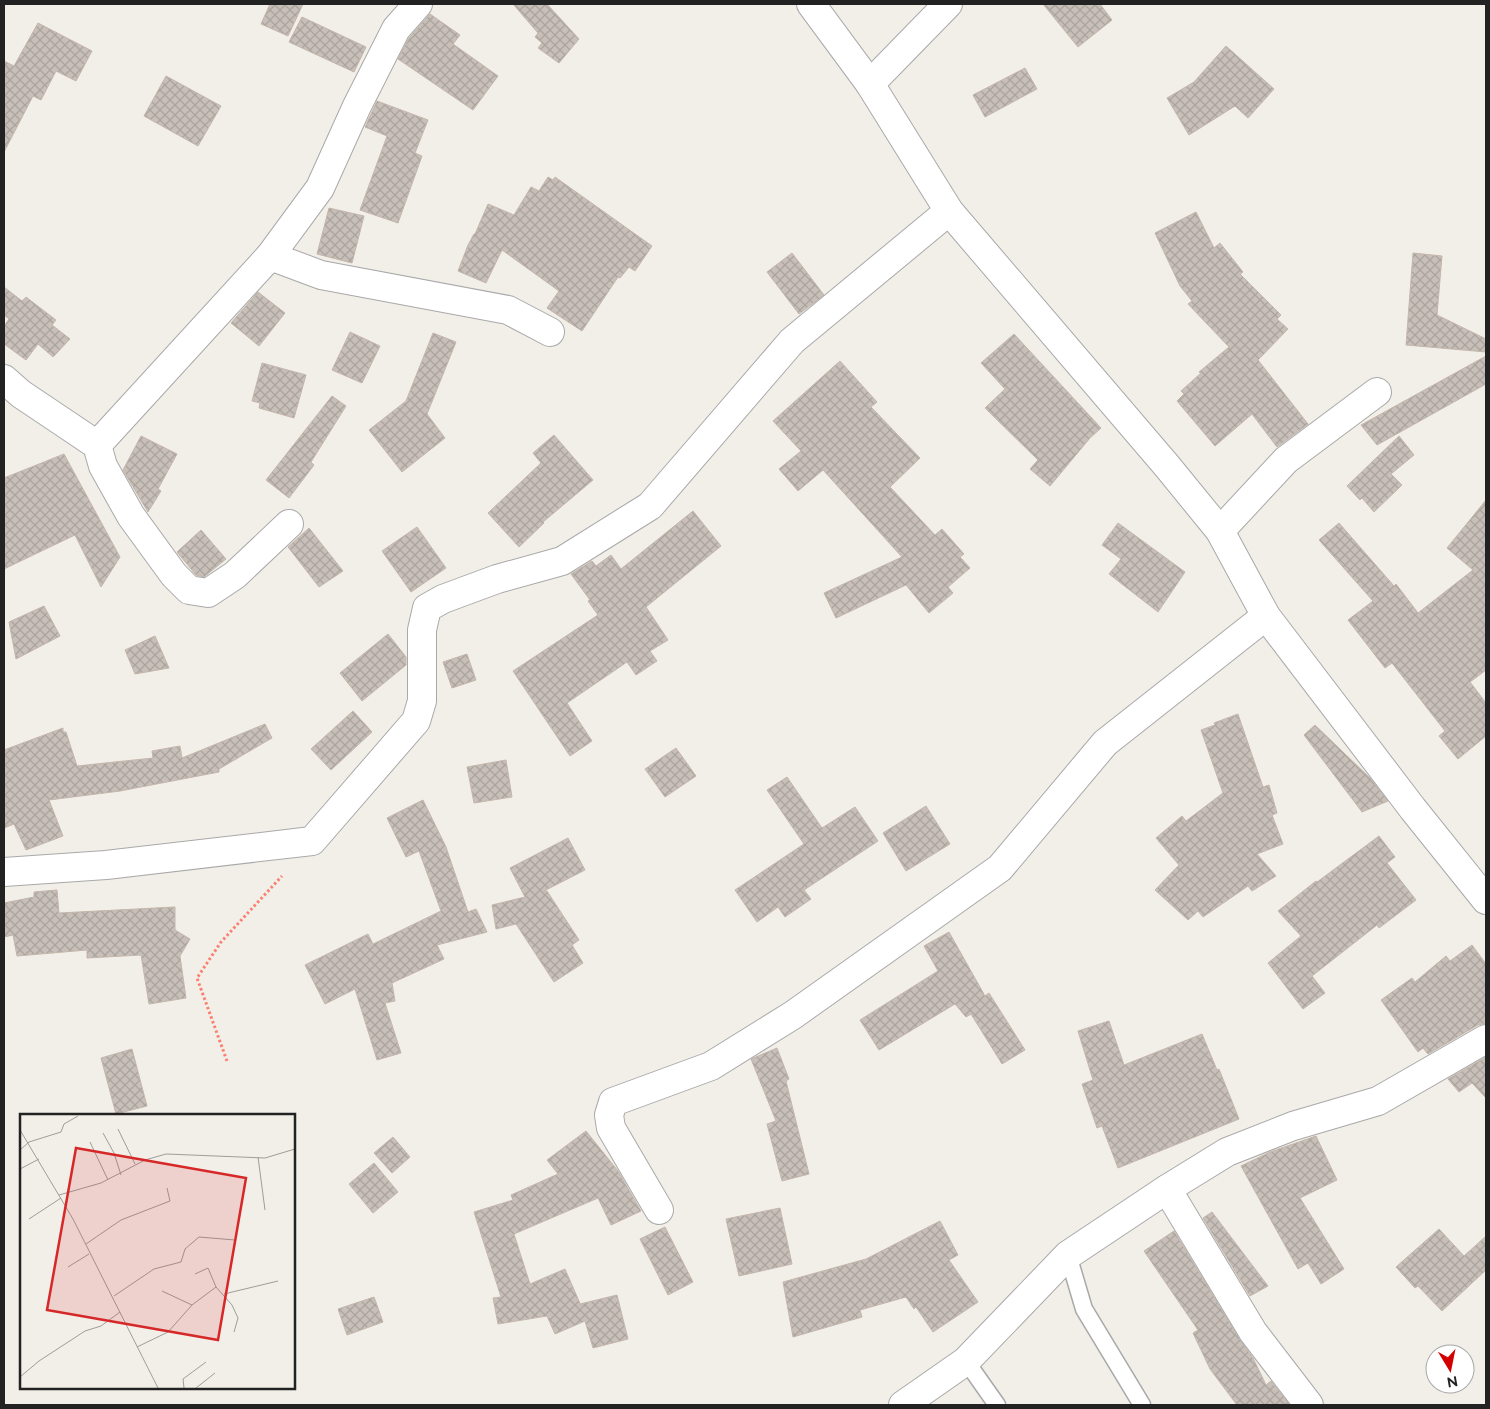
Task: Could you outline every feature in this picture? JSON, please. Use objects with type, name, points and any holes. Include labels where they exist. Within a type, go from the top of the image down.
[{"type":"street","points":[[96,444],[270,256],[320,188],[357,106],[396,29],[418,4]]},
{"type":"street","points":[[811,4],[870,84],[948,211],[1167,466],[1220,531],[1266,616],[1486,900]]},
{"type":"street","points":[[870,84],[948,4]]},
{"type":"street","points":[[4,872],[106,865],[312,841],[416,721],[422,701],[422,630],[427,608],[443,599],[497,579],[562,561],[650,506],[792,341],[948,211]]},
{"type":"street","points":[[270,256],[321,275],[508,310],[550,332]]},
{"type":"street","points":[[9,391],[96,444],[102,466],[131,516],[174,575],[189,590],[208,593],[235,575],[289,524]]},
{"type":"street","points":[[1220,531],[1286,460],[1378,392]]},
{"type":"street","points":[[658,1210],[612,1128],[609,1115],[613,1102],[711,1066],[793,1016],[1000,868],[1105,742],[1266,616]]},
{"type":"street","points":[[903,1405],[966,1361],[1068,1255],[1167,1189],[1227,1152],[1293,1126],[1378,1101],[1486,1039]]},
{"type":"street","points":[[1167,1189],[1253,1332],[1309,1405]]},
{"type":"lane","points":[[1068,1255],[1084,1309],[1142,1405]]},
{"type":"lane","points":[[966,1361],[997,1405]]},
{"type":"path","points":[[227,1061],[197,978],[221,942],[312,841]]},
{"type":"building","points":[[270,4],[303,4],[288,36],[261,24]]},
{"type":"building","points":[[513,4],[547,4],[579,39],[559,63],[538,48],[542,43],[535,37],[538,33]]},
{"type":"building","points":[[1043,4],[1100,4],[1112,20],[1078,47]]},
{"type":"building","points":[[430,14],[460,35],[453,44],[498,76],[473,110],[398,59],[409,38]]},
{"type":"building","points":[[302,17],[366,47],[354,72],[289,42]]},
{"type":"building","points":[[38,23],[92,51],[76,81],[56,71],[41,100],[33,96],[4,152],[4,61],[14,66]]},
{"type":"building","points":[[1226,46],[1274,89],[1248,118],[1235,106],[1189,135],[1167,98],[1194,82]]},
{"type":"building","points":[[1025,68],[1037,89],[985,117],[973,95]]},
{"type":"building","points":[[166,76],[221,106],[198,146],[144,116]]},
{"type":"building","points":[[377,101],[428,120],[415,153],[422,156],[398,223],[360,210],[387,136],[365,127]]},
{"type":"building","points":[[548,177],[553,180],[555,177],[652,246],[635,271],[629,267],[620,278],[618,277],[582,331],[547,308],[559,291],[502,250],[486,283],[458,271],[488,204],[514,215],[531,187],[539,191]]},
{"type":"building","points":[[329,208],[364,216],[352,263],[317,254]]},
{"type":"building","points":[[1196,212],[1214,248],[1220,243],[1243,272],[1240,274],[1281,315],[1277,319],[1288,329],[1258,360],[1308,424],[1277,447],[1252,414],[1215,446],[1177,401],[1184,394],[1181,391],[1201,373],[1199,372],[1229,347],[1188,304],[1192,301],[1180,286],[1155,233]]},
{"type":"building","points":[[792,253],[824,295],[799,314],[767,272]]},
{"type":"building","points":[[1413,253],[1442,256],[1437,315],[1486,339],[1486,352],[1406,345]]},
{"type":"building","points":[[4,287],[22,301],[26,297],[56,320],[52,325],[70,339],[53,357],[38,344],[26,360],[4,344],[4,326],[9,319],[4,315]]},
{"type":"building","points":[[258,292],[285,313],[259,346],[231,323]]},
{"type":"building","points":[[350,332],[380,346],[362,383],[332,370]]},
{"type":"building","points":[[433,333],[456,342],[427,414],[445,438],[402,472],[369,430],[406,401]]},
{"type":"building","points":[[1014,334],[1101,428],[1090,438],[1050,486],[1030,469],[1038,460],[985,408],[1005,389],[981,363]]},
{"type":"building","points":[[1486,356],[1486,384],[1377,445],[1361,425]]},
{"type":"building","points":[[840,361],[877,402],[871,407],[920,458],[890,487],[935,535],[942,529],[964,554],[960,557],[970,568],[948,587],[953,593],[929,613],[906,585],[836,618],[824,593],[902,557],[823,470],[798,491],[779,469],[801,451],[773,421]]},
{"type":"building","points":[[262,363],[306,375],[294,418],[259,408],[260,403],[252,401]]},
{"type":"building","points":[[332,396],[346,406],[311,462],[314,465],[289,498],[266,480]]},
{"type":"building","points":[[554,435],[593,480],[543,522],[519,547],[488,513],[541,463],[533,453]]},
{"type":"building","points":[[141,436],[177,454],[158,489],[161,491],[148,512],[123,470]]},
{"type":"building","points":[[1399,436],[1414,455],[1391,474],[1402,485],[1374,512],[1362,498],[1360,500],[1347,486]]},
{"type":"building","points":[[64,454],[120,557],[101,587],[75,535],[4,569],[4,478]]},
{"type":"building","points":[[1486,500],[1486,670],[1470,682],[1486,703],[1486,736],[1458,759],[1439,736],[1445,731],[1392,663],[1385,668],[1348,620],[1373,601],[1319,540],[1339,523],[1394,586],[1396,584],[1418,613],[1473,570],[1447,548]]},
{"type":"building","points":[[693,511],[721,546],[646,607],[668,640],[650,651],[657,661],[636,675],[627,662],[567,703],[592,741],[570,756],[513,671],[598,615],[588,601],[590,600],[571,574],[592,561],[596,566],[611,555],[621,569]]},
{"type":"building","points":[[1118,523],[1185,572],[1158,612],[1109,574],[1121,559],[1102,545]]},
{"type":"building","points":[[417,527],[446,568],[411,592],[382,551]]},
{"type":"building","points":[[309,528],[343,571],[319,587],[288,547]]},
{"type":"building","points":[[201,530],[226,559],[204,577],[196,575],[177,552]]},
{"type":"building","points":[[44,606],[60,636],[16,659],[9,622]]},
{"type":"building","points":[[388,634],[406,657],[406,665],[362,701],[340,673]]},
{"type":"building","points":[[155,636],[169,668],[135,674],[125,650]]},
{"type":"building","points":[[467,654],[476,680],[452,688],[443,662]]},
{"type":"building","points":[[353,711],[372,732],[331,770],[311,749]]},
{"type":"building","points":[[1238,714],[1263,787],[1269,785],[1277,813],[1272,815],[1283,844],[1257,854],[1276,876],[1252,891],[1248,886],[1203,917],[1198,911],[1188,920],[1155,890],[1179,865],[1156,838],[1182,816],[1186,821],[1223,793],[1201,730]]},
{"type":"building","points":[[265,724],[272,738],[219,769],[219,772],[120,791],[49,800],[63,836],[26,850],[14,824],[4,828],[4,750],[63,728],[77,766],[153,758],[152,751],[180,746],[182,758]]},
{"type":"building","points":[[1315,725],[1370,778],[1388,801],[1362,812],[1304,735]]},
{"type":"building","points":[[676,748],[696,776],[665,797],[645,769]]},
{"type":"building","points":[[506,760],[512,797],[474,803],[467,767]]},
{"type":"building","points":[[787,777],[822,828],[855,807],[878,841],[804,890],[811,899],[785,917],[778,907],[757,922],[735,890],[804,844],[767,790]]},
{"type":"building","points":[[423,800],[446,847],[468,912],[476,909],[487,932],[437,945],[444,959],[392,983],[395,1001],[385,1003],[401,1053],[377,1060],[355,989],[325,1004],[305,965],[368,934],[373,944],[441,911],[419,851],[406,857],[387,818]]},
{"type":"building","points":[[926,806],[950,844],[906,871],[883,833]]},
{"type":"building","points":[[1379,836],[1395,857],[1387,863],[1416,900],[1379,928],[1377,925],[1312,976],[1325,993],[1303,1009],[1268,963],[1301,936],[1278,911]]},
{"type":"building","points":[[568,838],[585,870],[544,891],[547,891],[579,940],[572,945],[583,963],[554,982],[516,924],[496,929],[492,905],[525,897],[510,868]]},
{"type":"building","points":[[57,890],[59,913],[175,907],[175,930],[190,939],[180,956],[186,998],[149,1004],[141,955],[87,958],[87,950],[17,956],[13,935],[4,937],[4,903],[34,897],[34,892]]},
{"type":"building","points":[[949,932],[985,996],[989,993],[1025,1050],[1002,1064],[971,1014],[966,1017],[955,1004],[879,1050],[860,1020],[938,971],[924,946]]},
{"type":"building","points":[[1472,945],[1486,964],[1486,1023],[1478,1025],[1428,1054],[1423,1048],[1418,1052],[1381,1000],[1412,978],[1415,982],[1446,956],[1450,961]]},
{"type":"building","points":[[1109,1021],[1124,1065],[1202,1034],[1217,1070],[1219,1069],[1239,1119],[1118,1168],[1102,1126],[1097,1128],[1082,1084],[1093,1080],[1078,1031]]},
{"type":"building","points":[[777,1048],[789,1079],[786,1081],[809,1174],[782,1181],[767,1124],[776,1121],[751,1059]]},
{"type":"building","points":[[132,1049],[147,1106],[116,1114],[101,1058]]},
{"type":"building","points":[[1486,1057],[1486,1098],[1472,1083],[1459,1092],[1448,1079]]},
{"type":"building","points":[[586,1131],[618,1171],[641,1211],[611,1225],[598,1198],[514,1234],[530,1284],[565,1269],[580,1304],[617,1295],[628,1339],[593,1348],[585,1321],[555,1334],[547,1316],[498,1324],[493,1298],[501,1297],[474,1212],[513,1200],[511,1195],[558,1174],[547,1160]]},
{"type":"building","points":[[1316,1136],[1337,1180],[1300,1198],[1344,1269],[1321,1284],[1308,1263],[1298,1269],[1241,1166],[1270,1152]]},
{"type":"building","points":[[393,1137],[410,1157],[392,1173],[374,1153]]},
{"type":"building","points":[[374,1163],[398,1192],[373,1213],[349,1184]]},
{"type":"building","points":[[780,1208],[792,1264],[739,1276],[726,1219]]},
{"type":"building","points":[[1212,1212],[1268,1286],[1250,1296],[1203,1218]]},
{"type":"building","points":[[940,1221],[958,1255],[949,1260],[978,1302],[933,1332],[916,1307],[914,1309],[906,1297],[860,1310],[862,1317],[793,1337],[783,1282],[866,1259]]},
{"type":"building","points":[[665,1227],[693,1282],[668,1295],[640,1239]]},
{"type":"building","points":[[1439,1229],[1464,1256],[1486,1236],[1486,1270],[1442,1311],[1418,1286],[1415,1288],[1396,1267]]},
{"type":"building","points":[[1174,1231],[1240,1340],[1253,1358],[1266,1385],[1271,1381],[1290,1405],[1237,1405],[1210,1369],[1193,1333],[1198,1330],[1144,1251]]},
{"type":"building","points":[[374,1297],[383,1322],[347,1335],[338,1309]]}]
